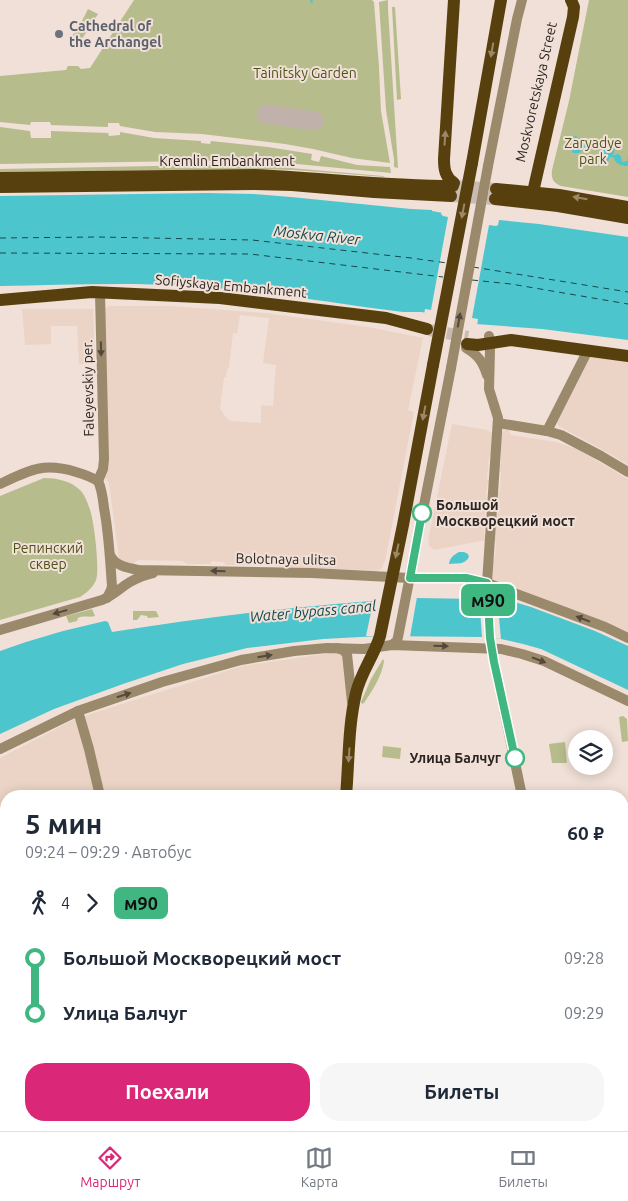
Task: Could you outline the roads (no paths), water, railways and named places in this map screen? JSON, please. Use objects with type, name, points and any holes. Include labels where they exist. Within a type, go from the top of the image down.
[{"type":"main road","points":[[453,188],[445,173],[444,159],[454,0]]},
{"type":"main road","name":"Moskvoretskaya Street","points":[[530,196],[573,17],[574,7],[571,0]]},
{"type":"main road","points":[[346,790],[352,713],[356,692],[378,642],[388,597],[472,163],[501,1]]},
{"type":"main road","name":"Kremlin Embankment","points":[[0,178],[255,175],[453,188]]},
{"type":"main road","name":"Kremlin Embankment","points":[[0,187],[254,184],[292,185],[374,192],[453,188]]},
{"type":"main road","points":[[628,208],[569,196],[496,194],[513,201],[530,196],[558,206],[628,218]]},
{"type":"main road","name":"Sofiyskaya Embankment","points":[[0,300],[100,296],[186,296],[246,300],[386,318],[426,333]]},
{"type":"main road","points":[[489,340],[503,334],[517,334],[628,349]]},
{"type":"main road","points":[[467,343],[510,340],[628,356]]},
{"type":"street","points":[[395,641],[410,578],[505,76],[522,0]]},
{"type":"street","name":"Moskvoretskaya Street","points":[[530,196],[570,16],[570,9],[566,0]]},
{"type":"street","name":"Faleyevskiy per.","points":[[98,481],[104,459],[100,296]]},
{"type":"street","points":[[489,340],[489,381]]},
{"type":"street","points":[[467,343],[484,364],[497,413],[498,423],[487,583],[494,662],[521,790]]},
{"type":"street","points":[[547,431],[588,350]]},
{"type":"street","points":[[498,423],[547,431],[567,437],[628,472]]},
{"type":"street","points":[[0,484],[44,467],[68,470],[98,481],[105,512],[110,555],[112,586],[107,598]]},
{"type":"street","name":"Bolotnaya ulitsa","points":[[110,555],[115,562],[124,567],[139,570],[289,572],[410,578],[466,578]]},
{"type":"street","points":[[466,578],[481,574],[488,568]]},
{"type":"street","name":"Bolotnaya ulitsa","points":[[0,630],[107,598],[138,578],[161,571]]},
{"type":"street","points":[[466,578],[487,583],[604,627],[628,638]]},
{"type":"street","points":[[0,749],[78,711],[162,682],[241,660],[333,647],[364,649],[378,642],[491,643],[544,662],[628,701]]},
{"type":"street","points":[[333,647],[339,648],[347,654],[349,682],[352,693],[352,713]]},
{"type":"street","points":[[78,711],[99,790]]},
{"type":"water","points":[[576,136],[580,140],[590,141],[593,144],[593,150],[585,147],[579,153],[573,153],[570,147],[572,137]]},
{"type":"water","points":[[606,140],[609,148],[615,149],[613,155],[618,154],[621,156],[622,162],[627,161],[628,157],[628,166],[619,164],[612,157],[605,161],[602,154],[603,147],[599,144]]},
{"type":"water","name":"Moskva River","points":[[254,194],[432,210],[488,221],[489,219],[539,224],[628,237],[628,340],[542,329],[476,324],[476,321],[421,312],[403,312],[214,288],[140,284],[0,286],[0,196]]},
{"type":"water","points":[[459,552],[468,554],[467,560],[449,564],[451,558]]},
{"type":"water","name":"Water bypass canal","points":[[416,598],[511,601],[595,631],[628,646],[628,690],[541,649],[501,639],[482,637],[380,636],[323,639],[247,648],[183,664],[54,709],[0,734],[0,651],[26,642],[105,621],[108,622],[112,632],[263,611]]},
{"type":"tunnel","points":[[453,186],[496,189]]},
{"type":"tunnel","points":[[451,196],[494,199]]},
{"type":"tunnel","points":[[429,330],[468,337]]},
{"type":"place","name":"Cathedral of the Archangel","points":[[59,34]]},
{"type":"place","name":"Большой Москворецкий мост","points":[[422,513]]},
{"type":"place","name":"Улица Балчуг","points":[[515,758]]},
{"type":"park label","name":"Tainitsky Garden","points":[[305,73]]},
{"type":"park label","name":"Zaryadye park","points":[[593,152]]},
{"type":"park label","name":"Репинский сквер","points":[[48,556]]}]
